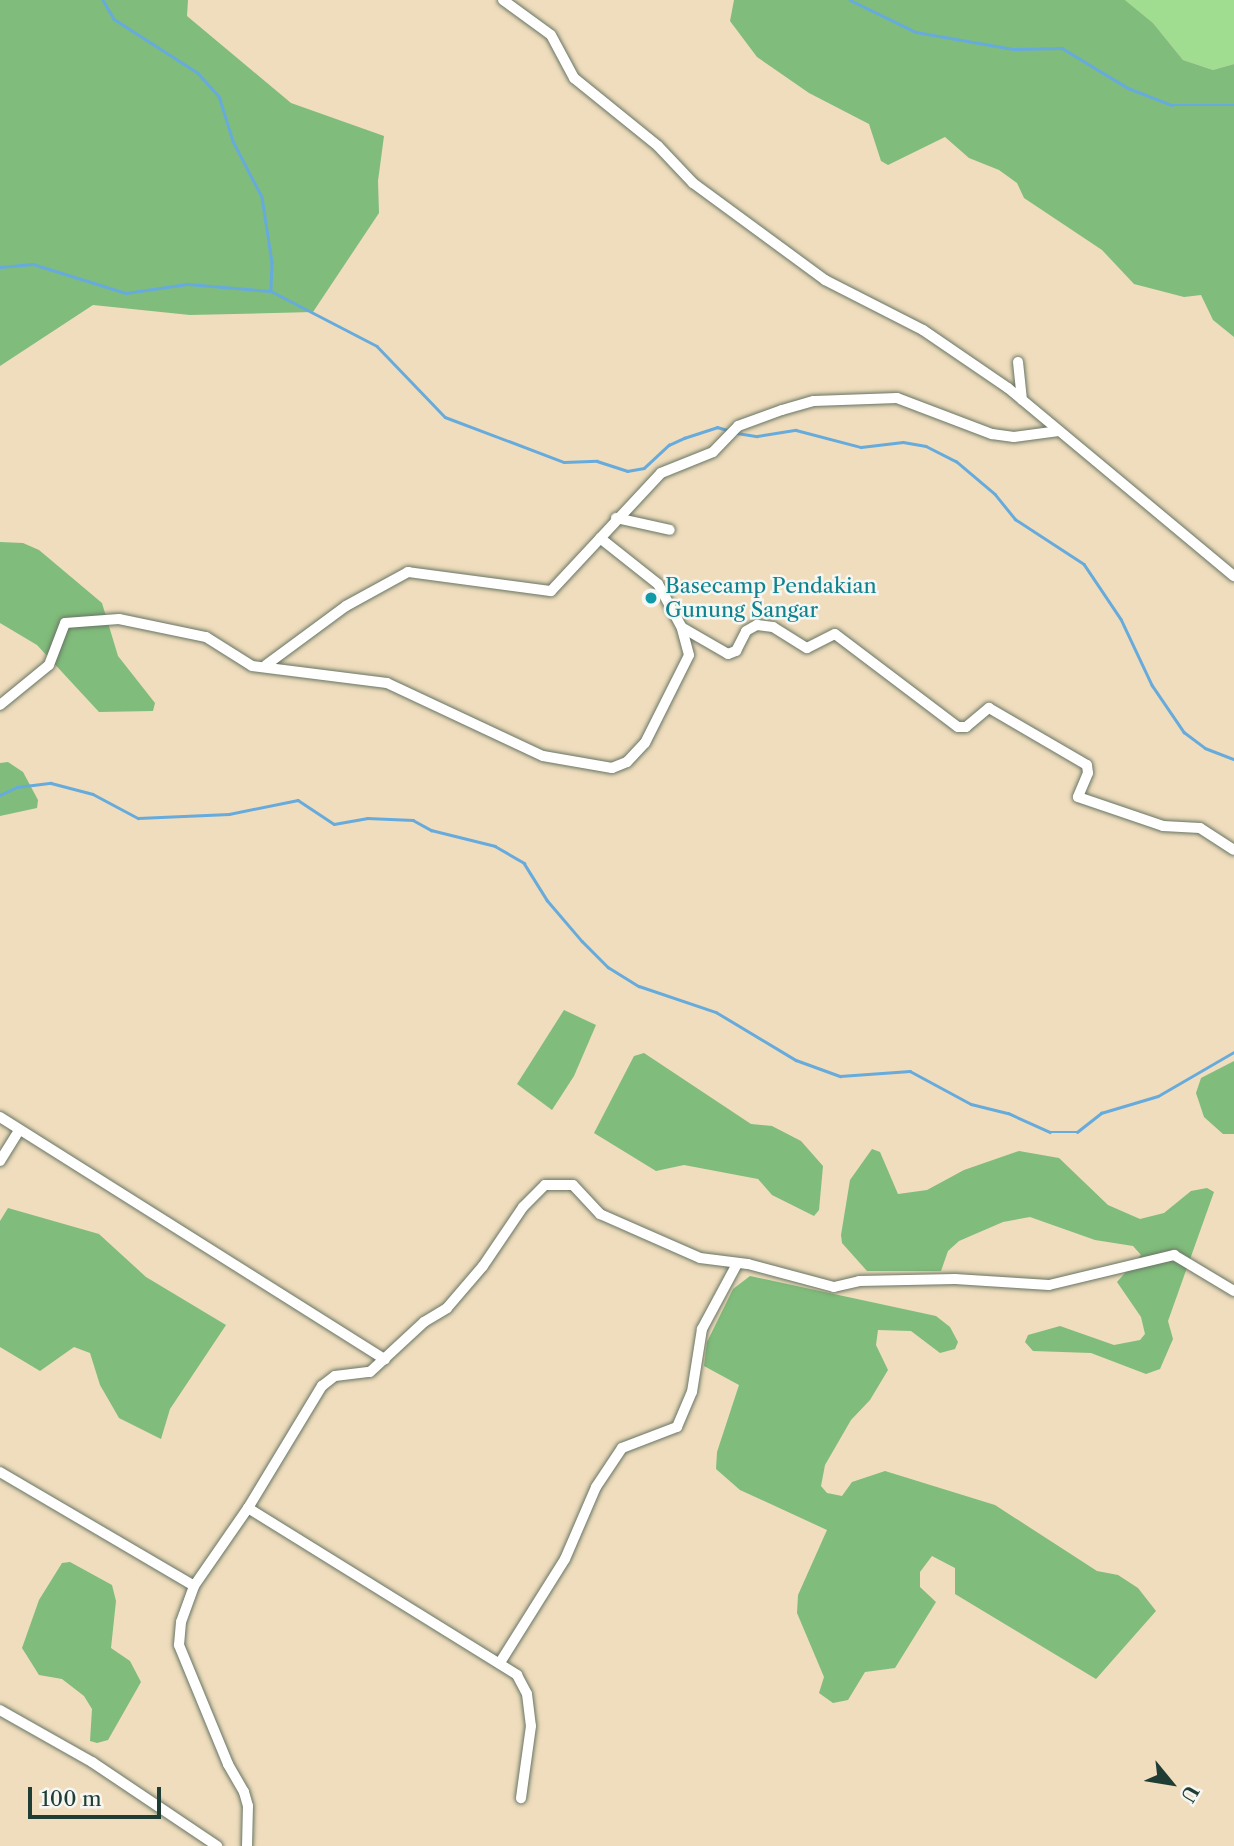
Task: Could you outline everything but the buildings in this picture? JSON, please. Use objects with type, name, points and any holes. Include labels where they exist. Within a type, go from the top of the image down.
[{"type":"street","points":[[503,0],[551,34],[574,78],[741,221],[825,280],[939,340],[1022,400],[1234,576]]},
{"type":"street","points":[[1018,362],[1022,400]]},
{"type":"street","points":[[266,665],[346,606],[400,575],[419,570],[548,592],[661,473],[713,452],[738,426],[814,401],[909,399],[992,434],[1014,437],[1059,431]]},
{"type":"street","points":[[616,518],[670,530]]},
{"type":"street","points":[[0,705],[49,664],[62,627],[75,620],[120,619],[201,635],[243,663],[375,679],[421,696],[478,729],[515,740],[543,756],[612,768],[627,762],[645,743],[671,687],[685,669],[689,655],[682,628],[649,572],[600,538]]},
{"type":"street","points":[[682,628],[728,654],[734,653],[746,631],[757,625],[773,627],[807,648],[835,634],[961,728],[986,709],[992,709],[1087,765],[1088,773],[1078,797],[1163,826],[1200,828],[1234,850]]},
{"type":"street","points":[[0,1118],[385,1359]]},
{"type":"street","points":[[0,1161],[19,1130]]},
{"type":"street","points":[[247,1846],[248,1806],[244,1792],[228,1764],[179,1645],[181,1622],[194,1586],[248,1508],[321,1386],[335,1377],[368,1373],[460,1295],[523,1208],[545,1185],[573,1185],[600,1214],[701,1258],[834,1287],[859,1280],[956,1279],[1027,1286],[1049,1285],[1174,1255],[1234,1291]]},
{"type":"street","points":[[501,1661],[565,1559],[596,1487],[622,1448],[677,1427],[692,1392],[702,1329],[737,1264]]},
{"type":"street","points":[[0,1472],[194,1586]]},
{"type":"street","points":[[248,1508],[501,1661],[522,1682],[530,1707],[522,1798]]},
{"type":"street","points":[[0,1710],[92,1762],[217,1846]]},
{"type":"green space","points":[[0,0],[188,0],[187,16],[291,103],[384,136],[378,181],[379,213],[313,312],[190,315],[93,305],[0,366]]},
{"type":"green space","points":[[734,0],[1125,0],[1153,23],[1183,60],[1213,70],[1234,64],[1234,337],[1213,320],[1201,295],[1184,297],[1134,284],[1102,250],[1024,198],[1017,183],[999,170],[969,158],[945,137],[888,165],[881,161],[869,124],[809,93],[757,57],[730,21]]},
{"type":"green space","points":[[1125,0],[1234,0],[1234,64],[1213,70],[1183,60],[1153,23]]},
{"type":"green space","points":[[0,542],[23,543],[39,550],[102,603],[118,656],[155,703],[153,711],[99,712],[37,645],[0,623]]},
{"type":"green space","points":[[8,762],[23,772],[38,800],[37,808],[0,816],[0,763]]},
{"type":"green space","points":[[564,1010],[596,1025],[574,1076],[552,1110],[517,1084]]},
{"type":"green space","points":[[644,1053],[751,1124],[772,1126],[801,1141],[823,1166],[819,1210],[814,1216],[772,1195],[758,1179],[684,1165],[656,1171],[594,1133],[634,1056]]},
{"type":"green space","points":[[1234,1061],[1234,1134],[1223,1134],[1204,1117],[1196,1093],[1201,1078]]},
{"type":"green space","points":[[872,1149],[880,1152],[898,1194],[927,1190],[964,1170],[1019,1151],[1059,1158],[1108,1205],[1140,1219],[1164,1213],[1191,1191],[1207,1188],[1214,1192],[1168,1321],[1173,1339],[1160,1369],[1146,1374],[1091,1353],[1033,1351],[1025,1342],[1028,1335],[1060,1326],[1114,1345],[1140,1340],[1145,1334],[1141,1317],[1117,1282],[1141,1255],[1133,1246],[1095,1240],[1030,1217],[1003,1222],[959,1241],[948,1251],[941,1271],[867,1271],[842,1243],[841,1235],[850,1180]]},
{"type":"green space","points":[[8,1208],[99,1234],[146,1277],[226,1325],[170,1409],[161,1439],[119,1418],[100,1385],[90,1353],[74,1347],[40,1371],[0,1347],[0,1221]]},
{"type":"green space","points":[[750,1276],[936,1316],[950,1327],[958,1342],[955,1349],[940,1353],[911,1331],[878,1330],[876,1345],[888,1370],[870,1400],[851,1420],[825,1465],[821,1486],[827,1493],[842,1496],[852,1482],[885,1471],[995,1505],[1097,1571],[1118,1575],[1138,1588],[1156,1611],[1096,1679],[955,1594],[955,1568],[932,1556],[920,1572],[920,1587],[936,1602],[895,1668],[865,1672],[848,1700],[833,1703],[819,1693],[824,1677],[797,1613],[798,1595],[827,1530],[740,1490],[716,1469],[717,1452],[739,1385],[704,1366],[707,1342],[733,1289]]},
{"type":"green space","points":[[70,1562],[112,1585],[116,1601],[111,1648],[130,1661],[141,1682],[108,1740],[97,1743],[90,1741],[92,1709],[84,1696],[62,1679],[39,1675],[22,1648],[39,1600],[62,1563]]},
{"type":"waterway","points":[[103,0],[114,19],[198,73],[219,96],[233,141],[262,197],[272,262],[271,291],[377,346],[445,417],[564,462],[597,461],[627,471],[644,468],[669,445],[684,438],[717,427],[731,431]]},
{"type":"waterway","points":[[850,0],[916,32],[1013,49],[1062,48],[1128,88],[1172,105],[1234,105]]},
{"type":"waterway","points":[[0,267],[33,264],[126,293],[188,284],[270,291]]},
{"type":"waterway","points":[[737,433],[757,436],[796,430],[861,447],[903,442],[926,446],[956,461],[995,494],[1015,519],[1084,564],[1121,619],[1152,685],[1184,732],[1205,748],[1234,759]]},
{"type":"waterway","points":[[0,795],[17,787],[51,783],[93,794],[138,818],[229,814],[298,800],[334,824],[367,818],[413,820],[431,830],[495,846],[524,863],[547,900],[582,941],[608,967],[639,986],[716,1012],[796,1060],[840,1076],[910,1071],[971,1104],[1008,1113],[1050,1132],[1077,1132],[1101,1113],[1158,1096],[1234,1052]]},
{"type":"place","name":"Basecamp Pendakian Gunung Sangar","points":[[651,598]]}]
